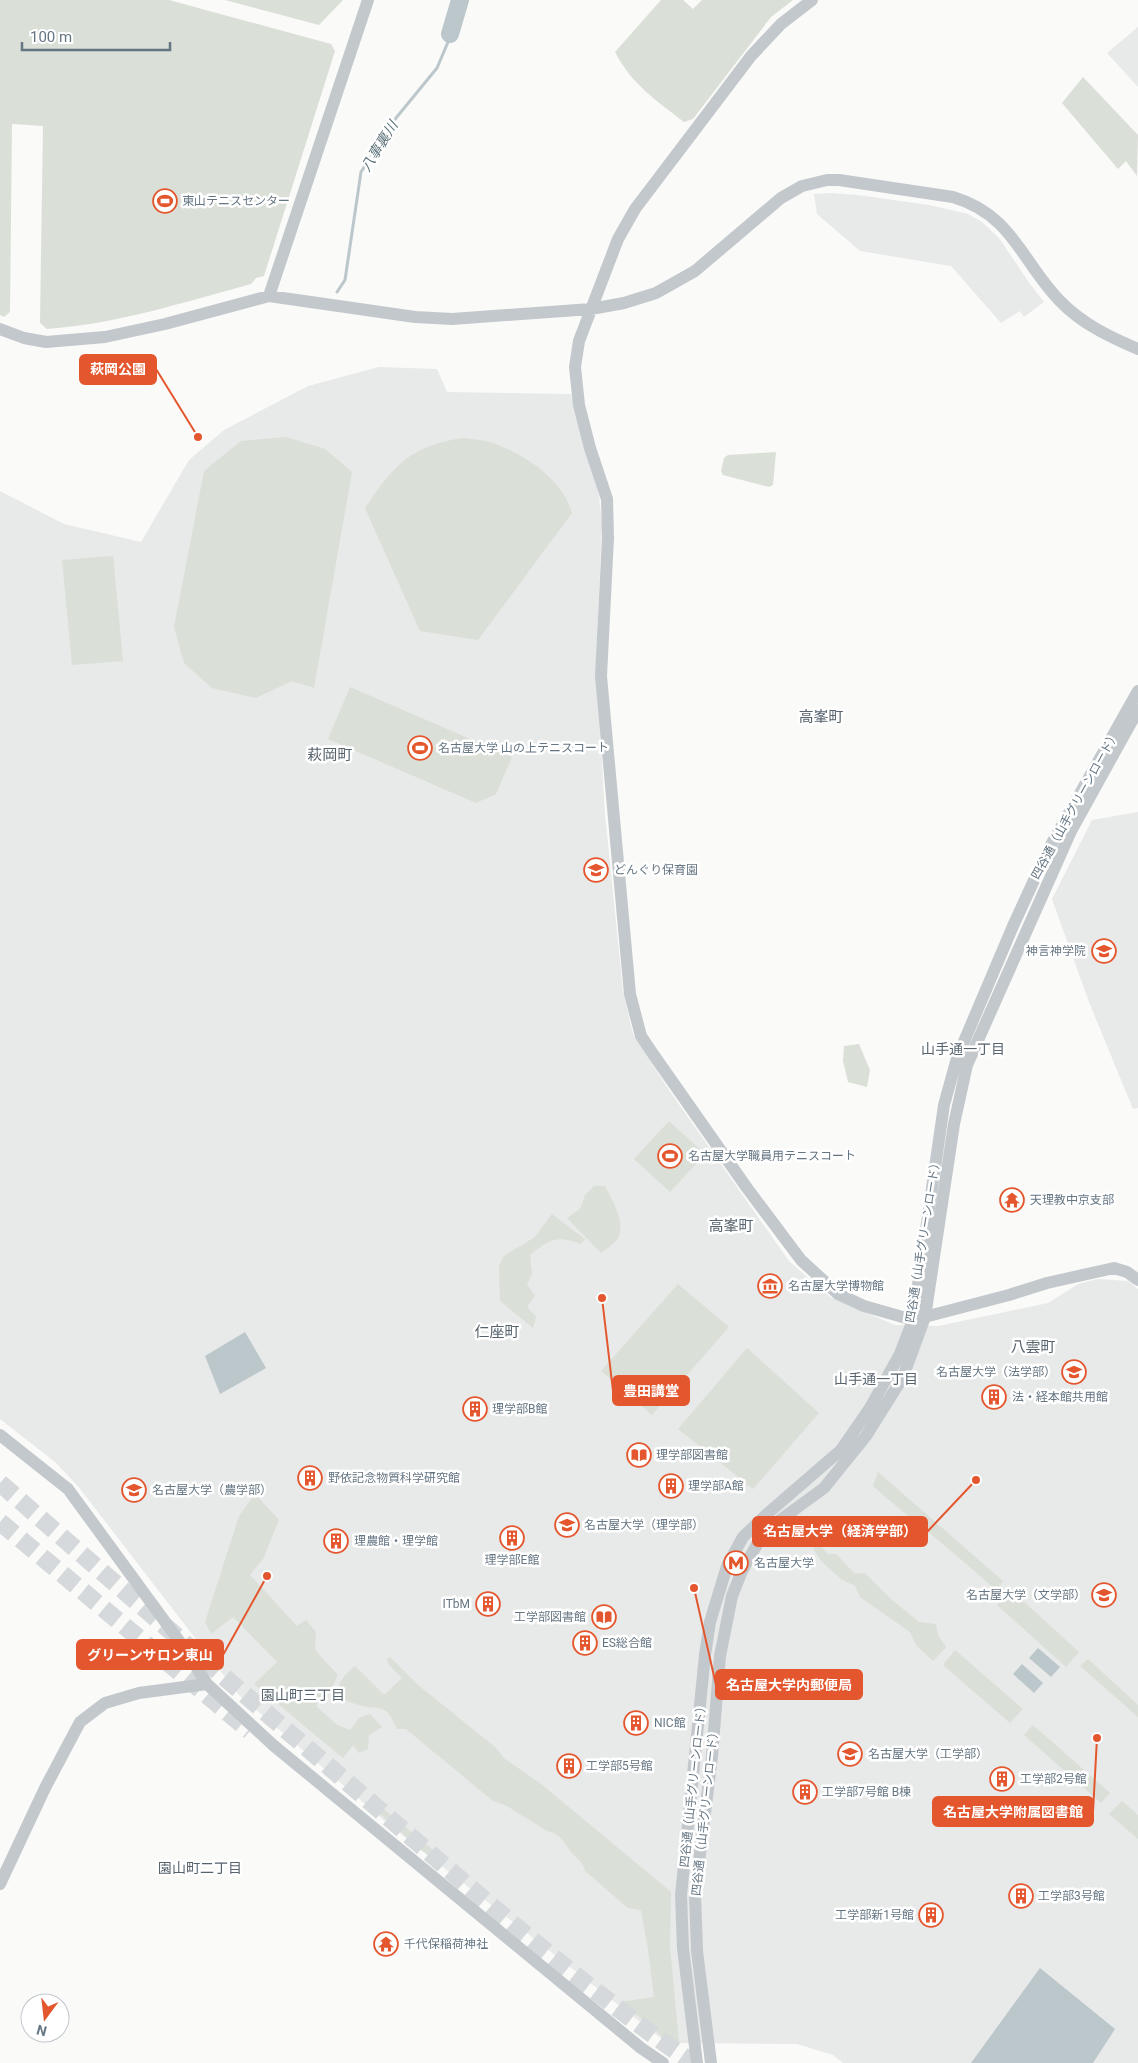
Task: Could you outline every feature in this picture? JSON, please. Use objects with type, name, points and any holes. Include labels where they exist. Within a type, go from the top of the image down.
[{"type":"street","points":[[269,296],[368,0]]},
{"type":"street","points":[[812,0],[781,24],[751,56],[635,208],[618,239],[579,341],[575,367],[579,405],[590,448],[607,499],[608,538],[601,676],[630,994],[641,1036],[801,1260],[838,1294],[864,1306],[919,1318],[1009,1295],[1047,1283],[1114,1268],[1127,1272],[1138,1280]]},
{"type":"street","points":[[0,329],[24,338],[46,342],[105,337],[165,324],[269,296],[415,318],[443,319],[591,309],[624,303],[656,292],[680,280],[695,271],[781,198],[802,186],[820,181],[839,180],[953,197],[983,209],[1015,239],[1045,284],[1074,314],[1116,339],[1138,349]]},
{"type":"street","name":"四谷通（山手グリーンロード）","points":[[697,2063],[683,1948],[681,1895],[710,1622],[727,1566],[743,1537],[841,1450],[870,1408],[919,1318],[944,1106],[957,1058],[1013,926],[1047,852],[1138,691]]},
{"type":"street","name":"四谷通 （山手グリーンロード）","points":[[711,2063],[697,1951],[695,1895],[712,1756],[720,1656],[732,1596],[742,1571],[760,1539],[776,1523],[824,1488],[866,1436],[903,1377],[919,1318],[954,1124],[967,1065],[1071,831],[1138,710]]},
{"type":"street","points":[[0,1435],[68,1489],[185,1649],[207,1684],[274,1745],[641,2048],[663,2063]]},
{"type":"street","points":[[0,1884],[45,1788],[80,1722],[105,1703],[139,1693],[207,1684]]},
{"type":"shaded area","name":"東山テニスセンター","points":[[0,0],[169,0],[331,44],[335,51],[264,276],[256,278],[251,284],[150,311],[99,322],[47,329],[40,323],[43,126],[12,124],[10,312],[4,317],[0,315]]},
{"type":"shaded area","points":[[225,0],[343,0],[319,25]]},
{"type":"shaded area","points":[[661,0],[683,0],[693,9],[702,0],[793,0],[771,17],[693,119],[684,122],[637,83],[615,52]]},
{"type":"shaded area","points":[[1138,27],[1138,87],[1107,53]]},
{"type":"shaded area","points":[[1083,77],[1138,135],[1137,176],[1126,161],[1118,169],[1062,103]]},
{"type":"shaded area","points":[[831,193],[929,205],[968,214],[982,222],[999,238],[1044,302],[1024,317],[1020,311],[1001,323],[951,266],[860,251],[817,214],[814,194]]},
{"type":"shaded area","name":"名古屋大学","points":[[379,367],[437,369],[447,392],[571,394],[599,495],[602,525],[596,661],[605,814],[623,991],[633,1034],[669,1090],[789,1261],[830,1297],[895,1325],[938,1326],[1048,1303],[1078,1284],[1098,1279],[1128,1281],[1138,1289],[1138,2063],[843,2063],[833,2055],[797,2044],[667,2043],[388,1824],[239,1695],[77,1485],[55,1462],[0,1419],[0,491],[64,524],[141,542],[189,460],[224,430],[308,386]]},
{"type":"shaded area","points":[[286,437],[325,449],[352,472],[314,688],[292,681],[256,698],[212,688],[184,663],[174,627],[204,471],[241,441]]},
{"type":"shaded area","points":[[462,438],[493,443],[517,454],[541,469],[560,489],[572,513],[478,640],[420,631],[365,508],[385,480],[404,460],[429,447]]},
{"type":"shaded area","points":[[776,452],[773,485],[769,487],[723,475],[721,471],[724,458],[728,455]]},
{"type":"shaded area","points":[[113,556],[123,661],[72,665],[62,560]]},
{"type":"shaded area","name":"名古屋大学 山の上テニスコート","points":[[350,687],[512,757],[496,794],[476,803],[328,739]]},
{"type":"shaded area","name":"神言神学院","points":[[1138,812],[1138,1108],[1133,1109],[1089,1002],[1052,899],[1092,820]]},
{"type":"shaded area","points":[[859,1044],[870,1070],[867,1087],[848,1082],[843,1061],[844,1046]]},
{"type":"shaded area","name":"名古屋大学職員用テニスコート","points":[[669,1121],[705,1154],[670,1192],[634,1159]]},
{"type":"shaded area","points":[[594,1186],[605,1186],[620,1220],[618,1238],[601,1253],[567,1218],[580,1209],[585,1195]]},
{"type":"shaded area","points":[[552,1214],[585,1239],[581,1244],[559,1239],[554,1240],[543,1245],[530,1255],[532,1274],[527,1284],[535,1296],[527,1307],[536,1317],[533,1328],[500,1301],[499,1266],[504,1256],[535,1237]]},
{"type":"shaded area","points":[[678,1284],[729,1327],[652,1415],[601,1371]]},
{"type":"shaded area","points":[[245,1332],[266,1368],[220,1394],[205,1356]]},
{"type":"shaded area","points":[[747,1348],[819,1413],[753,1489],[678,1429]]},
{"type":"shaded area","points":[[878,1472],[1003,1581],[997,1591],[873,1486]]},
{"type":"shaded area","points":[[255,1494],[279,1520],[263,1559],[250,1575],[297,1626],[306,1620],[316,1632],[315,1650],[338,1675],[329,1693],[321,1697],[316,1706],[337,1725],[350,1730],[359,1718],[370,1714],[382,1727],[369,1735],[368,1749],[359,1753],[353,1745],[343,1758],[254,1684],[277,1662],[233,1617],[211,1634],[205,1622],[239,1516]]},
{"type":"shaded area","points":[[817,1543],[828,1554],[836,1554],[855,1574],[865,1573],[891,1599],[919,1622],[936,1624],[938,1635],[946,1647],[933,1661],[916,1645],[910,1632],[860,1597],[855,1586],[841,1579],[821,1561],[813,1548]]},
{"type":"shaded area","points":[[1011,1590],[1079,1652],[1066,1667],[997,1605]]},
{"type":"shaded area","points":[[1038,1648],[1060,1667],[1051,1677],[1029,1658]]},
{"type":"shaded area","points":[[955,1650],[1023,1709],[1010,1723],[943,1665]]},
{"type":"shaded area","points":[[390,1657],[418,1685],[495,1747],[505,1759],[541,1784],[671,1892],[670,1946],[679,2042],[667,2042],[652,2027],[620,2002],[654,1997],[641,1910],[628,1908],[585,1871],[582,1864],[557,1835],[547,1831],[505,1805],[493,1801],[406,1729],[397,1729],[386,1711],[339,1699],[340,1684],[344,1676],[355,1666],[384,1695],[402,1678],[389,1665],[387,1659]]},
{"type":"shaded area","points":[[1088,1659],[1138,1705],[1138,1717],[1080,1666]]},
{"type":"shaded area","points":[[1022,1664],[1043,1683],[1034,1693],[1013,1674]]},
{"type":"shaded area","points":[[1033,1725],[1110,1793],[1101,1803],[1024,1735]]},
{"type":"shaded area","points":[[1122,1801],[1138,1815],[1138,1839],[1109,1814]]},
{"type":"shaded area","points":[[372,1807],[381,1807],[430,1847],[433,1851],[432,1859]]},
{"type":"shaded area","points":[[1040,1968],[1115,2029],[1093,2063],[971,2063]]},
{"type":"waterway","name":"八事裏川","points":[[450,34],[460,0]]},
{"type":"waterway","name":"八事裏川","points":[[337,292],[345,280],[361,172],[396,118],[437,68],[448,42]]},
{"type":"tunnel","points":[[0,1483],[531,1939],[651,2034],[693,2063]]},
{"type":"tunnel","points":[[0,1522],[250,1731]]},
{"type":"place","name":"東山テニスセンター","points":[[165,201]]},
{"type":"place","name":"萩岡公園","points":[[198,437]]},
{"type":"place","name":"名古屋大学 山の上テニスコート","points":[[420,748]]},
{"type":"place","name":"どんぐり保育園","points":[[596,870]]},
{"type":"place","name":"神言神学院","points":[[1104,951]]},
{"type":"place","name":"名古屋大学職員用テニスコート","points":[[670,1156]]},
{"type":"place","name":"天理教中京支部","points":[[1012,1200]]},
{"type":"place","name":"名古屋大学博物館","points":[[770,1286]]},
{"type":"place","name":"豊田講堂","points":[[602,1298]]},
{"type":"place","name":"名古屋大学（法学部）","points":[[1074,1372]]},
{"type":"place","name":"法・経本館共用館","points":[[994,1397]]},
{"type":"place","name":"理学部B館","points":[[475,1409]]},
{"type":"place","name":"理学部図書館","points":[[639,1455]]},
{"type":"place","name":"野依記念物質科学研究館","points":[[310,1478]]},
{"type":"place","name":"名古屋大学（経済学部）","points":[[976,1480]]},
{"type":"place","name":"理学部A館","points":[[671,1486]]},
{"type":"place","name":"名古屋大学（農学部）","points":[[134,1490]]},
{"type":"place","name":"名古屋大学（理学部）","points":[[567,1525]]},
{"type":"place","name":"理学部E館","points":[[512,1538]]},
{"type":"place","name":"理農館・理学館","points":[[336,1541]]},
{"type":"place","name":"名古屋大学","points":[[736,1563]]},
{"type":"place","name":"グリーンサロン東山","points":[[267,1576]]},
{"type":"place","name":"名古屋大学内郵便局","points":[[694,1588]]},
{"type":"place","name":"名古屋大学（文学部）","points":[[1104,1595]]},
{"type":"place","name":"ITbM","points":[[488,1604]]},
{"type":"place","name":"工学部図書館","points":[[604,1617]]},
{"type":"place","name":"ES総合館","points":[[585,1643]]},
{"type":"place","name":"NIC館","points":[[636,1723]]},
{"type":"place","name":"名古屋大学附属図書館","points":[[1097,1738]]},
{"type":"place","name":"名古屋大学（工学部）","points":[[850,1754]]},
{"type":"place","name":"工学部5号館","points":[[569,1766]]},
{"type":"place","name":"工学部2号館","points":[[1002,1779]]},
{"type":"place","name":"工学部7号館 B棟","points":[[805,1792]]},
{"type":"place","name":"工学部3号館","points":[[1021,1896]]},
{"type":"place","name":"工学部新1号館","points":[[931,1915]]},
{"type":"place","name":"千代保稲荷神社","points":[[386,1944]]},
{"type":"district","name":"高峯町","points":[[821,717]]},
{"type":"district","name":"萩岡町","points":[[330,755]]},
{"type":"district","name":"山手通一丁目","points":[[963,1049]]},
{"type":"district","name":"高峯町","points":[[731,1226]]},
{"type":"district","name":"仁座町","points":[[497,1332]]},
{"type":"district","name":"八雲町","points":[[1033,1347]]},
{"type":"district","name":"山手通一丁目","points":[[876,1379]]},
{"type":"district","name":"園山町三丁目","points":[[303,1695]]},
{"type":"district","name":"園山町二丁目","points":[[200,1868]]}]
